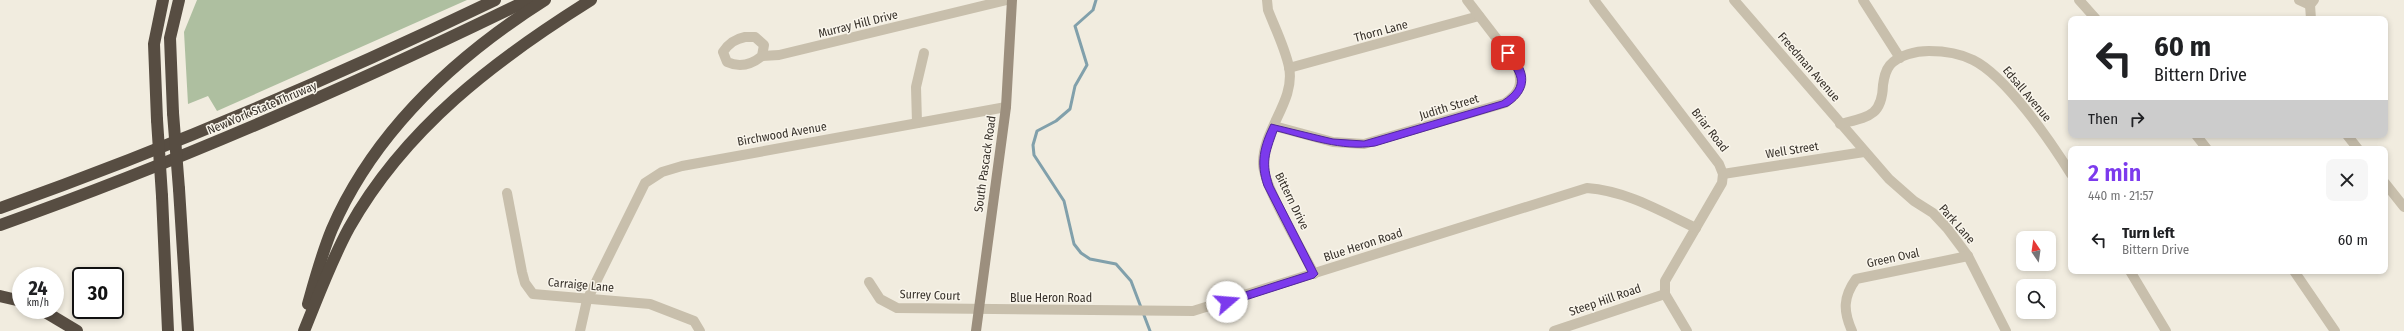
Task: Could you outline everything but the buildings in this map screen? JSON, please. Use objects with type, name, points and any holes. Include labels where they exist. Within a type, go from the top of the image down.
[{"type":"highway","points":[[163,0],[156,22],[153,43],[168,331]]},
{"type":"highway","points":[[179,0],[170,38],[173,113],[188,331]]},
{"type":"highway","name":"New York State Thruway","points":[[0,208],[122,164],[207,131],[353,68],[495,0]]},
{"type":"highway","name":"New York State Thruway","points":[[0,225],[171,162],[276,118],[425,51],[528,0]]},
{"type":"highway","points":[[301,331],[321,259],[332,230],[353,187],[380,147],[413,106],[452,68],[498,31],[545,0]]},
{"type":"highway","points":[[304,331],[349,229],[374,190],[413,138],[452,98],[498,60],[591,0]]},
{"type":"highway","points":[[0,296],[12,299]]},
{"type":"highway","points":[[57,319],[77,331]]},
{"type":"street","name":"Murray Hill Drive","points":[[762,56],[779,55],[1007,0]]},
{"type":"street","name":"South Pascack Road","points":[[976,331],[1006,107],[1011,46],[1012,0]]},
{"type":"street","name":"Bittern Drive","points":[[1268,0],[1268,10],[1289,68],[1288,90],[1263,160],[1264,172],[1269,186],[1314,274]]},
{"type":"street","name":"Judith Street","points":[[1274,126],[1333,142],[1364,144],[1375,143],[1505,103],[1516,96],[1522,86],[1522,75],[1517,65],[1467,0]]},
{"type":"street","name":"Briar Road","points":[[1594,0],[1720,164],[1723,174]]},
{"type":"street","name":"Freedman Avenue","points":[[1734,0],[1864,152]]},
{"type":"street","points":[[1840,124],[1874,112],[1884,99],[1883,74],[1890,65],[1900,58],[1863,0]]},
{"type":"street","points":[[2079,0],[2093,16]]},
{"type":"street","points":[[2299,0],[2312,2],[2311,16]]},
{"type":"street","name":"Thorn Lane","points":[[1289,68],[1479,16]]},
{"type":"street","name":"Edsall Avenue","points":[[1900,58],[1917,52],[1937,51],[1960,54],[1982,64],[1999,78],[2060,156],[2068,169]]},
{"type":"street","points":[[917,123],[914,90],[917,72],[924,53]]},
{"type":"street","name":"Birchwood Avenue","points":[[580,331],[587,300],[645,182],[662,172],[682,166],[1006,107]]},
{"type":"street","points":[[2198,138],[2205,146]]},
{"type":"street","points":[[2349,138],[2356,146]]},
{"type":"street","name":"Well Street","points":[[1723,174],[1864,152]]},
{"type":"street","name":"Park Lane","points":[[1864,152],[1889,179],[1933,213],[1968,256],[2006,331]]},
{"type":"street","points":[[1688,331],[1664,294],[1666,281],[1722,183],[1723,174]]},
{"type":"street","points":[[2388,187],[2404,207]]},
{"type":"street","name":"Blue Heron Road","points":[[979,310],[1126,312],[1193,311],[1314,274],[1517,208],[1587,188],[1604,188],[1622,193],[1696,228]]},
{"type":"street","name":"Carraige Lane","points":[[507,193],[525,284],[533,294],[587,300],[650,304],[694,321],[700,331]]},
{"type":"street","name":"Green Oval","points":[[1852,331],[1843,309],[1846,293],[1856,279],[1968,256]]},
{"type":"street","points":[[2132,274],[2166,331]]},
{"type":"street","points":[[2296,274],[2335,331]]},
{"type":"street","name":"Surrey Court","points":[[869,282],[874,294],[883,304],[897,308],[979,310]]},
{"type":"street","name":"Steep Hill Road","points":[[1554,331],[1664,294]]},
{"type":"green space","points":[[197,0],[467,0],[217,111],[208,96],[188,104],[184,32]]},
{"type":"waterway","points":[[1096,0],[1093,10],[1075,26],[1087,65],[1075,86],[1070,109],[1056,121],[1037,131],[1033,145],[1034,155],[1064,201],[1074,244],[1081,253],[1090,259],[1116,264],[1131,281],[1150,331]]},
{"type":"route","points":[[1227,302],[1314,274],[1269,186],[1264,172],[1263,160],[1266,145],[1274,126],[1333,142],[1355,145],[1375,143],[1505,103],[1516,96],[1522,86],[1522,75],[1508,53]]}]
